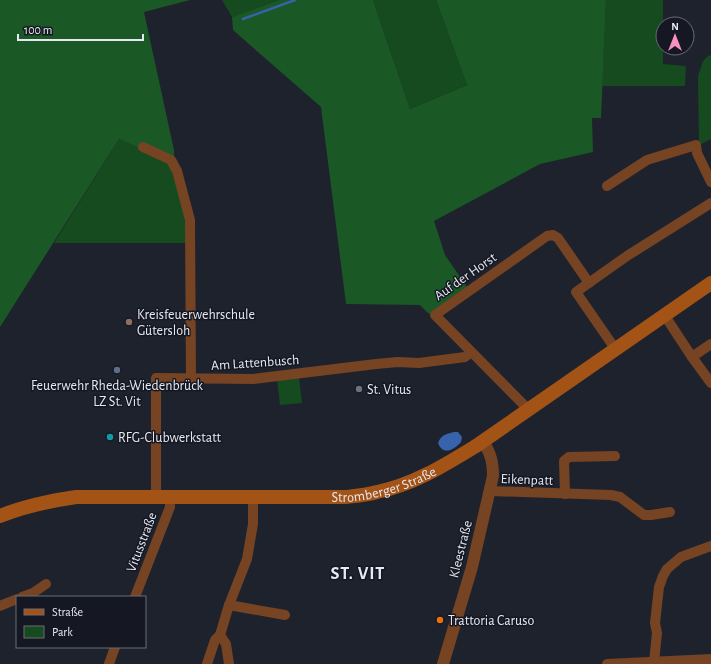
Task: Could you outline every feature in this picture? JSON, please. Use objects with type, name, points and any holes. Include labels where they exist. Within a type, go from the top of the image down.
[{"type":"main road","name":"Stromberger Straße","points":[[0,516],[45,501],[76,497],[346,497],[378,492],[402,484],[440,468],[483,442],[711,284]]},
{"type":"street","points":[[607,186],[647,160],[696,145],[697,153],[711,182]]},
{"type":"street","points":[[143,147],[170,160],[177,171],[190,220],[191,379]]},
{"type":"street","points":[[616,350],[576,292],[627,256],[711,203]]},
{"type":"street","name":"Auf der Horst","points":[[529,410],[435,315],[547,236],[553,235],[558,238],[589,283]]},
{"type":"street","points":[[665,316],[711,383]]},
{"type":"street","points":[[692,357],[711,344]]},
{"type":"street","name":"Am Lattenbusch","points":[[163,497],[156,378],[254,379],[376,364],[398,362],[419,363],[465,357],[471,352]]},
{"type":"street","name":"Kleestraße","points":[[443,664],[472,567],[493,476],[493,462],[490,453],[483,442]]},
{"type":"street","name":"Eikenpatt","points":[[565,494],[564,461],[568,457],[615,456]]},
{"type":"street","name":"Eikenpatt","points":[[490,491],[611,495],[620,497],[644,515],[651,516],[670,512]]},
{"type":"street","name":"Vitusstraße","points":[[135,596],[170,507],[163,497]]},
{"type":"street","points":[[207,664],[216,640],[220,635],[229,605],[247,559],[253,524],[253,498]]},
{"type":"street","points":[[654,662],[657,633],[655,623],[663,576],[667,569],[681,557],[711,546]]},
{"type":"street","points":[[24,596],[46,584]]},
{"type":"street","points":[[0,606],[16,599]]},
{"type":"street","points":[[229,605],[285,615]]},
{"type":"street","points":[[220,635],[226,644],[229,664]]},
{"type":"street","points":[[109,664],[115,648]]},
{"type":"street","points":[[607,664],[711,659]]},
{"type":"green space","points":[[0,0],[190,0],[144,12],[174,150],[174,171],[169,162],[119,139],[0,327]]},
{"type":"green space","points":[[222,0],[279,0],[232,17]]},
{"type":"green space","points":[[279,0],[373,0],[410,109],[467,85],[436,0],[606,0],[601,118],[592,118],[593,152],[540,164],[434,221],[445,255],[467,287],[429,314],[420,305],[346,304],[321,107],[233,30],[232,17]]},
{"type":"green space","points":[[373,0],[436,0],[467,85],[410,109]]},
{"type":"green space","points":[[606,0],[663,0],[663,16],[655,16],[655,56],[663,56],[663,64],[686,66],[685,86],[602,86]]},
{"type":"green space","points":[[711,55],[711,139],[699,145],[698,76],[703,61]]},
{"type":"green space","points":[[119,139],[169,162],[187,222],[187,243],[54,243]]},
{"type":"green space","points":[[299,377],[302,403],[280,405],[277,379]]},
{"type":"water","points":[[458,432],[462,437],[461,442],[452,449],[446,451],[440,447],[438,443],[439,440],[444,435]]},
{"type":"waterway","points":[[243,19],[295,0]]},
{"type":"place","name":"Kreisfeuerwehrschule Gütersloh","points":[[129,322]]},
{"type":"place","name":"Feuerwehr Rheda-Wiedenbrück LZ St. Vit","points":[[117,370]]},
{"type":"place","name":"St. Vitus","points":[[359,389]]},
{"type":"place","name":"RFG-Clubwerkstatt","points":[[110,437]]},
{"type":"place","name":"Trattoria Caruso","points":[[440,620]]},
{"type":"district","name":"ST. VIT","points":[[358,573]]}]
